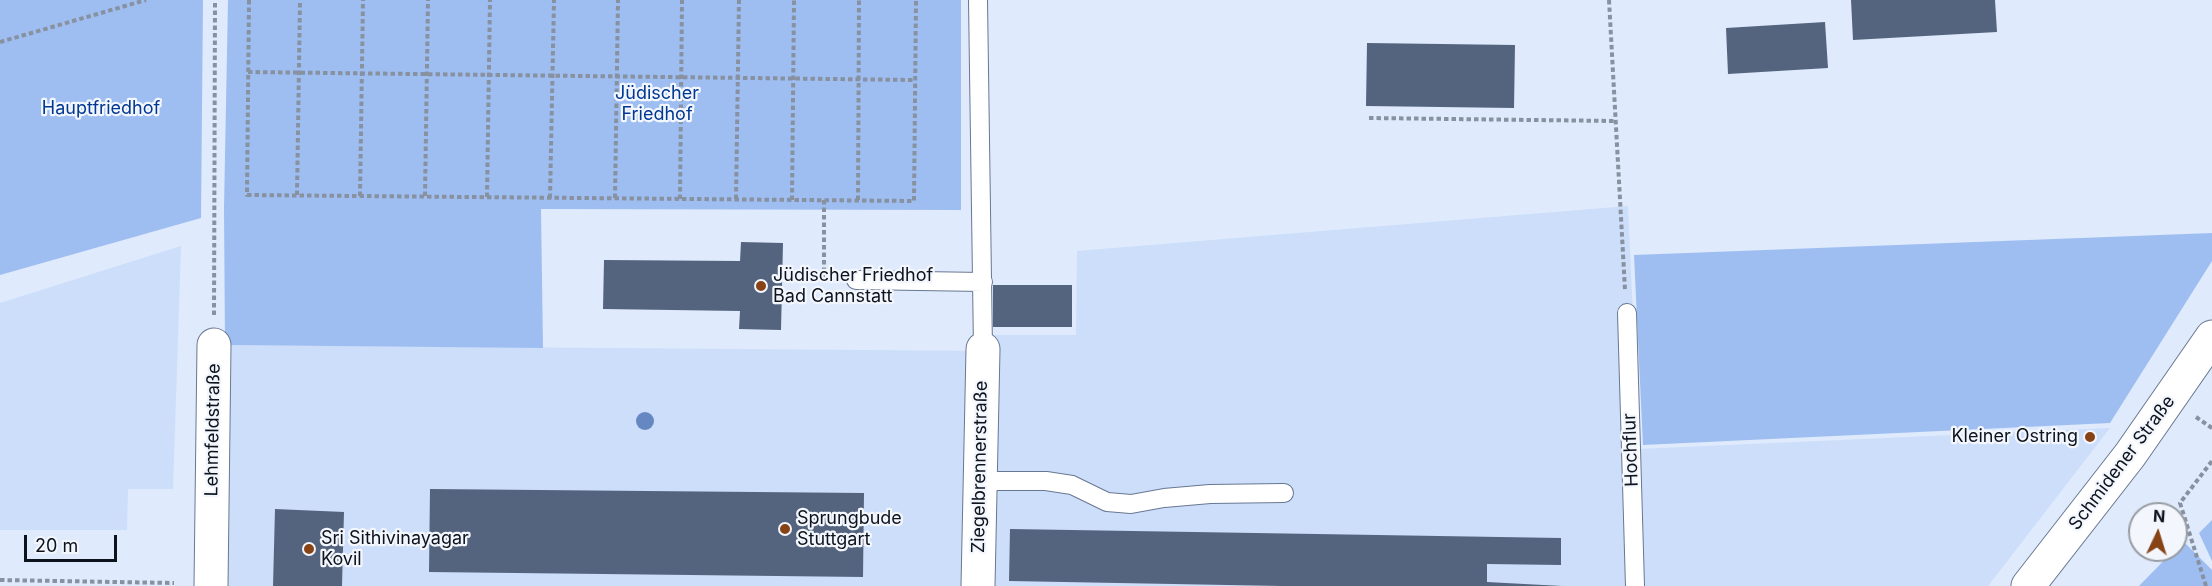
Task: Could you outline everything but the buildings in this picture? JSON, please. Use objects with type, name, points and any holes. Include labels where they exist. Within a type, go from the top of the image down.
[{"type":"street","name":"Schmidener Straße","points":[[2028,586],[2130,455],[2212,337]]},
{"type":"street","name":"Lehmfeldstraße","points":[[211,586],[214,345]]},
{"type":"street","name":"Ziegelbrennerstraße","points":[[978,586],[983,349]]},
{"type":"lane","points":[[978,0],[983,349]]},
{"type":"lane","points":[[856,280],[982,282]]},
{"type":"lane","name":"Hochflur","points":[[1627,313],[1635,586]]},
{"type":"lane","points":[[980,481],[1046,481],[1072,485],[1107,502],[1131,504],[1164,498],[1210,494],[1284,493]]},
{"type":"path","points":[[0,42],[146,0]]},
{"type":"path","points":[[214,345],[215,0]]},
{"type":"path","points":[[249,0],[247,195],[914,201],[916,0]]},
{"type":"path","points":[[297,195],[300,0]]},
{"type":"path","points":[[360,196],[363,0]]},
{"type":"path","points":[[425,196],[428,0]]},
{"type":"path","points":[[487,197],[490,0]]},
{"type":"path","points":[[550,198],[554,0]]},
{"type":"path","points":[[615,198],[618,0]]},
{"type":"path","points":[[680,199],[682,0]]},
{"type":"path","points":[[736,199],[739,0]]},
{"type":"path","points":[[792,200],[794,0]]},
{"type":"path","points":[[858,200],[859,0]]},
{"type":"path","points":[[1609,0],[1627,313]]},
{"type":"path","points":[[248,72],[915,80]]},
{"type":"path","points":[[1369,118],[1616,121]]},
{"type":"path","points":[[824,200],[824,279],[856,280]]},
{"type":"path","points":[[2206,586],[2180,503],[2212,461]]},
{"type":"path","points":[[0,580],[174,583]]},
{"type":"shaded area","points":[[1628,206],[1639,449],[2110,428],[1988,586],[225,586],[225,345],[989,351],[989,335],[1076,335],[1077,251]]},
{"type":"shaded area","points":[[181,246],[173,489],[128,489],[127,530],[0,530],[0,303]]},
{"type":"green space","name":"Hauptfriedhof","points":[[0,0],[203,0],[201,218],[0,275]]},
{"type":"green space","name":"Jüdischer Friedhof","points":[[228,0],[961,0],[961,210],[541,209],[543,348],[225,345],[224,208]]},
{"type":"green space","points":[[2212,233],[2212,261],[2110,423],[1643,445],[1634,255]]},
{"type":"green space","points":[[2212,520],[2212,561],[2199,533]]},
{"type":"green space","points":[[2188,546],[2212,570],[2212,586],[2139,586],[2162,562],[2188,562]]},
{"type":"place","name":"Jüdischer Friedhof Bad Cannstatt","points":[[761,286]]},
{"type":"place","name":"Kleiner Ostring","points":[[2090,437]]},
{"type":"place","name":"Sprungbude Stuttgart","points":[[785,529]]},
{"type":"place","name":"Sri Sithivinayagar Kovil","points":[[309,549]]}]
